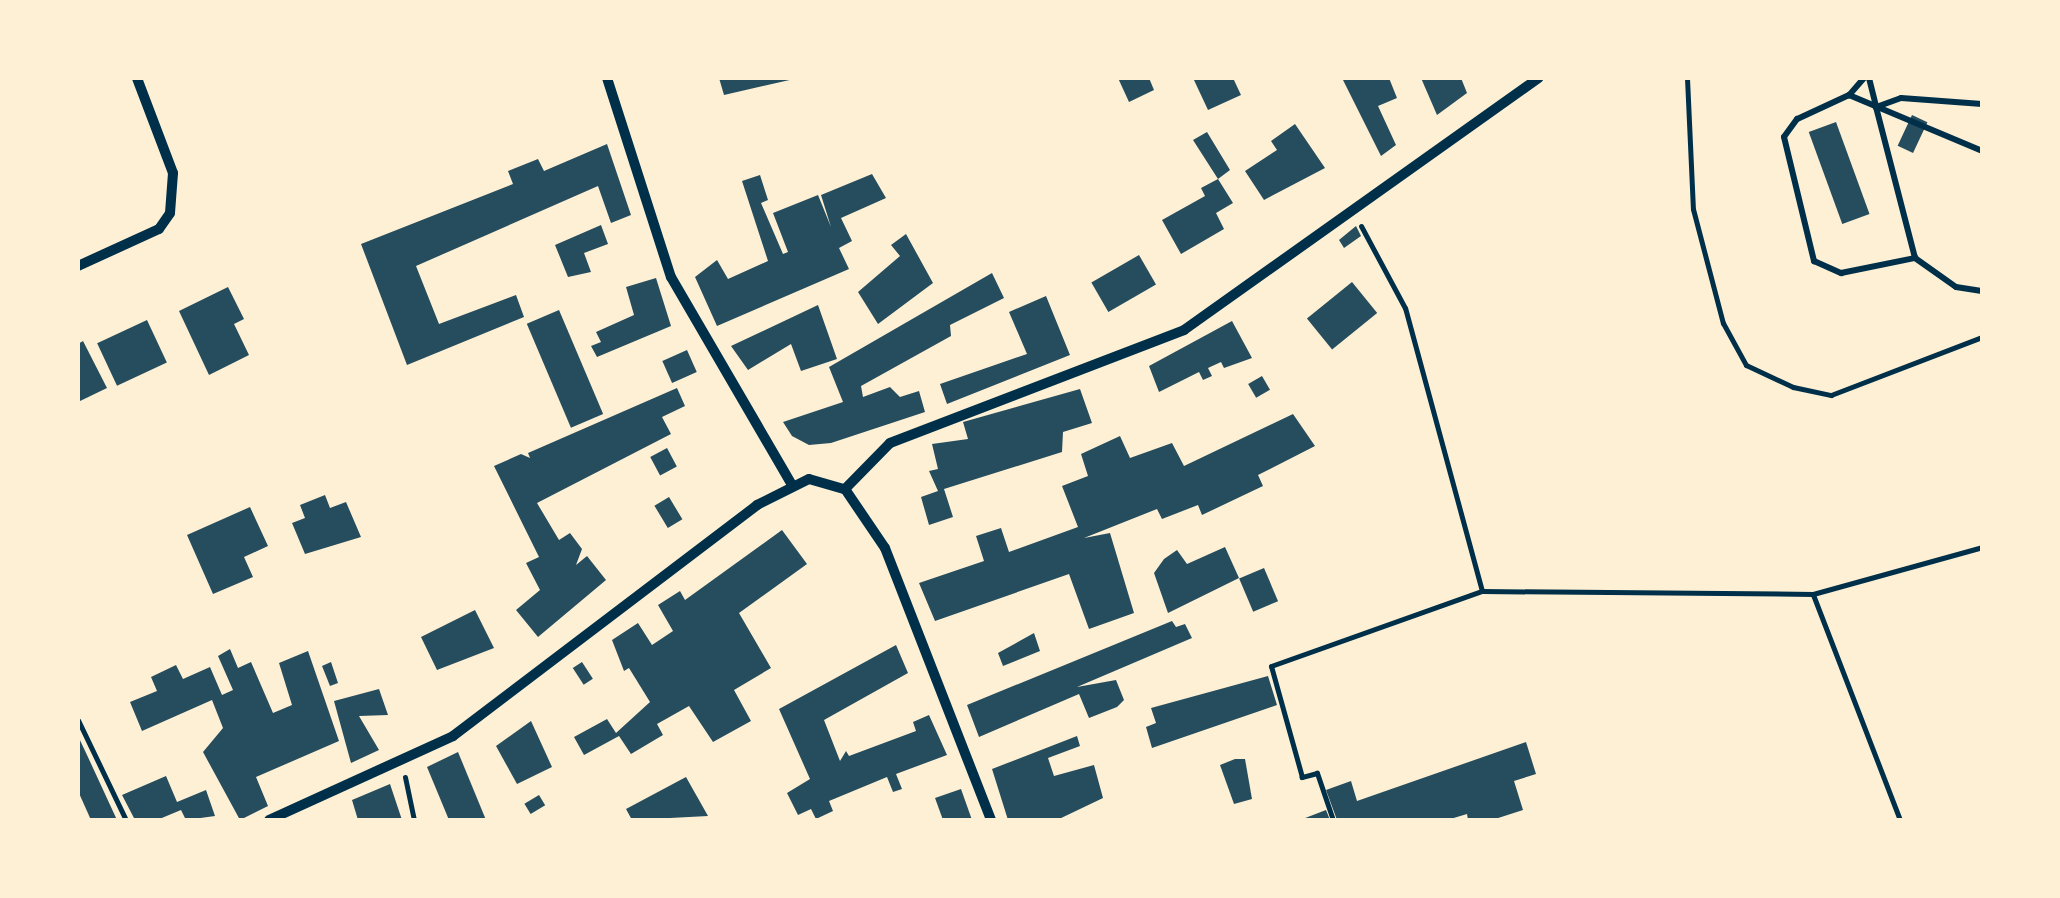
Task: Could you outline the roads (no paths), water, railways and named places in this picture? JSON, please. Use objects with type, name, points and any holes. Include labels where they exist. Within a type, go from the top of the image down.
[{"type":"street","points":[[78,266],[158,229],[170,212],[174,173],[137,78]]},
{"type":"street","points":[[607,78],[672,277],[791,483]]},
{"type":"street","points":[[845,489],[890,444],[1184,330],[1538,78]]},
{"type":"street","points":[[270,820],[403,759],[496,707],[791,483],[828,480],[845,489],[886,548],[991,820]]},
{"type":"lane","points":[[1915,258],[1842,273],[1814,261],[1784,137],[1798,120],[1849,95],[1866,78],[1915,258],[1956,287],[1982,291]]},
{"type":"lane","points":[[1849,95],[1982,151]]},
{"type":"lane","points":[[1876,107],[1901,98],[1982,104]]}]
